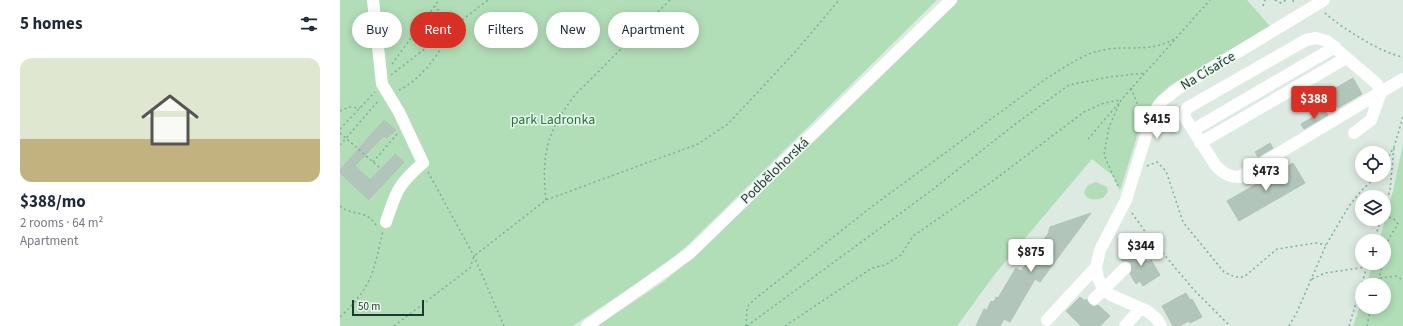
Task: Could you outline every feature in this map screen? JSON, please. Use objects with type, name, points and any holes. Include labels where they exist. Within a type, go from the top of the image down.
[{"type":"street","points":[[374,0],[385,89],[405,125],[423,163],[402,182],[386,222]]},
{"type":"street","name":"Podbělohorská","points":[[587,326],[690,253],[951,0]]},
{"type":"street","name":"Na Císařce","points":[[1096,267],[1100,250],[1126,200],[1153,113],[1162,101],[1178,88],[1321,2]]},
{"type":"street","points":[[1354,133],[1371,120],[1381,92],[1377,84],[1335,47],[1327,41],[1316,38],[1306,40],[1187,108],[1184,116],[1200,143],[1222,172],[1232,177],[1239,177],[1381,92],[1403,79]]},
{"type":"street","points":[[1193,130],[1335,47]]},
{"type":"street","points":[[1200,143],[1346,58]]},
{"type":"street","points":[[1096,267],[1098,278],[1103,289],[1111,295],[1146,311],[1156,318],[1161,326]]},
{"type":"street","points":[[1047,320],[1096,267]]},
{"type":"street","points":[[1094,299],[1124,268]]},
{"type":"street","points":[[1125,326],[1140,309]]},
{"type":"path","points":[[390,66],[439,0]]},
{"type":"path","points":[[466,17],[488,0]]},
{"type":"path","points":[[546,200],[544,178],[546,149],[552,128],[563,110],[576,94],[670,0]]},
{"type":"path","points":[[394,326],[470,268],[474,256],[546,200],[698,144],[728,124],[840,0]]},
{"type":"path","points":[[1088,139],[1174,39],[1210,0]]},
{"type":"path","points":[[1263,6],[1265,0]]},
{"type":"path","points":[[1275,0],[1281,3],[1286,0]]},
{"type":"path","points":[[1321,2],[1354,34],[1384,50],[1403,57]]},
{"type":"path","points":[[435,6],[439,12]]},
{"type":"path","points":[[746,326],[747,307],[756,299],[870,208],[1047,78],[1075,60],[1091,52],[1109,49],[1162,46],[1174,39]]},
{"type":"path","points":[[397,70],[425,48]]},
{"type":"path","points":[[340,129],[360,108],[385,89],[404,88],[420,75],[436,55],[439,48]]},
{"type":"path","points":[[746,326],[932,190],[1014,125],[1069,85],[1109,77],[1145,73]]},
{"type":"path","points":[[1131,88],[1139,108]]},
{"type":"path","points":[[340,145],[385,89]]},
{"type":"path","points":[[1121,100],[1109,127],[1104,155],[1126,200],[1146,233],[1194,290],[1230,326]]},
{"type":"path","points":[[785,326],[872,268],[885,265],[901,255],[913,236],[990,183],[1084,112],[1104,103],[1121,100]]},
{"type":"path","points":[[340,111],[349,107],[360,108]]},
{"type":"path","points":[[1391,152],[1403,117]]},
{"type":"path","points":[[373,162],[405,125]]},
{"type":"path","points":[[340,133],[381,169]]},
{"type":"path","points":[[1390,190],[1394,146]]},
{"type":"path","points":[[1146,166],[1157,162],[1166,171],[1183,222],[1224,272],[1235,277],[1244,277],[1277,248],[1316,243],[1326,245]]},
{"type":"path","points":[[423,163],[474,256],[504,326]]},
{"type":"path","points":[[1289,326],[1312,279],[1326,245],[1349,206],[1371,182]]},
{"type":"path","points":[[340,206],[343,209],[367,215],[382,235]]},
{"type":"path","points":[[1391,218],[1398,224],[1391,235]]},
{"type":"path","points":[[340,317],[362,293],[372,277],[386,222]]},
{"type":"path","points":[[1312,279],[1325,273],[1355,269]]},
{"type":"path","points":[[1349,326],[1366,270]]},
{"type":"path","points":[[1382,270],[1380,278],[1396,276],[1403,280]]},
{"type":"path","points":[[1367,326],[1370,314]]},
{"type":"green space","name":"park Ladronka","points":[[340,0],[937,0],[689,244],[667,263],[573,326],[340,326],[340,173],[370,200],[404,162],[394,154],[370,180],[350,171],[357,151],[340,170]],"holes":[[[384,120],[395,130],[388,138],[384,136],[368,153],[361,147]]]},
{"type":"green space","points":[[958,0],[1247,0],[1270,26],[1169,86],[1155,100],[1143,117],[1120,191],[1112,175],[1092,159],[995,274],[957,326],[597,326],[663,282],[696,255]]},
{"type":"green space","points":[[1403,144],[1403,326],[1353,326],[1357,314],[1391,314],[1391,278],[1368,278],[1371,270],[1391,270],[1391,234],[1381,234],[1383,226],[1391,226],[1391,198]]},
{"type":"green space","points":[[1096,182],[1107,187],[1108,192],[1103,198],[1094,199],[1087,197],[1084,192],[1088,185]]},
{"type":"building","points":[[1353,78],[1362,94],[1338,108],[1329,92]]},
{"type":"building","points":[[1325,110],[1328,115],[1304,129],[1301,124]]},
{"type":"building","points":[[384,120],[396,130],[387,138],[384,136],[355,166],[370,180],[395,154],[404,162],[369,200],[340,173],[340,170]]},
{"type":"building","points":[[1270,143],[1273,148],[1258,157],[1255,152]]},
{"type":"building","points":[[1293,163],[1305,183],[1239,221],[1227,201]]},
{"type":"building","points":[[1091,213],[1040,282],[1035,279],[1010,322],[1004,319],[1000,326],[976,326],[984,309],[987,310],[991,301],[994,302],[996,297],[998,298],[1016,268],[1021,271],[1048,234],[1050,227]]},
{"type":"building","points":[[1137,247],[1148,262],[1151,260],[1160,275],[1143,286],[1140,281],[1136,284],[1130,274],[1132,270],[1131,263],[1122,261],[1120,257]]},
{"type":"building","points":[[1186,293],[1190,300],[1192,299],[1202,317],[1190,323],[1189,321],[1179,326],[1173,326],[1162,306]]},
{"type":"building","points":[[1080,297],[1085,301],[1086,299],[1094,307],[1098,305],[1110,316],[1100,326],[1081,326],[1066,311]]}]
